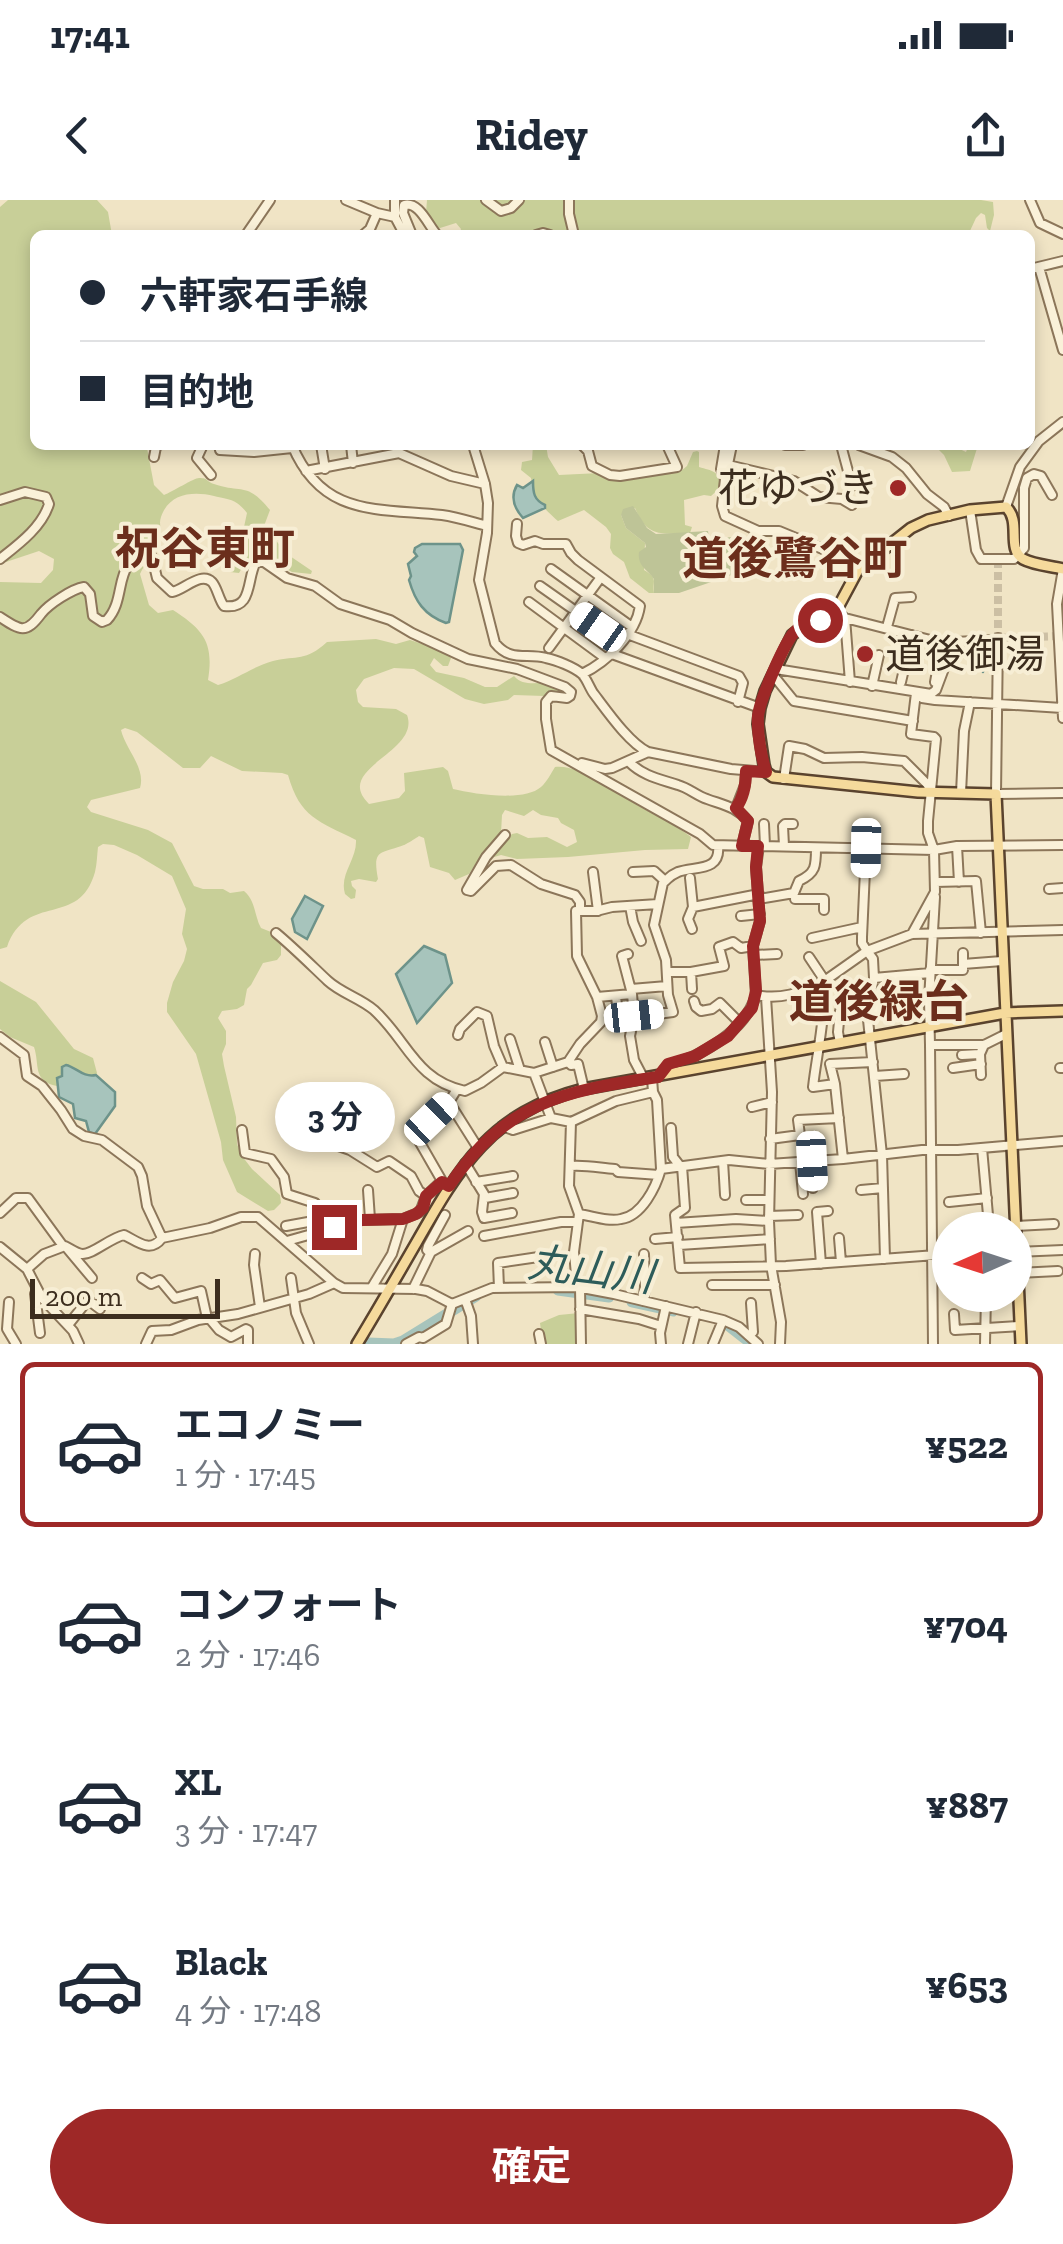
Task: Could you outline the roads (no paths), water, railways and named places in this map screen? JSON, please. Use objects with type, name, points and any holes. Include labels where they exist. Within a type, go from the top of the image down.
[{"type":"main road","points":[[1014,1212],[996,794],[773,777],[766,772],[758,724],[774,672],[796,631],[836,610],[858,570],[911,528],[970,510],[1006,507],[1014,517],[1018,555],[1063,569]]},
{"type":"main road","points":[[357,1344],[446,1184],[502,1126],[546,1101],[584,1089],[930,1026],[1004,1014],[1063,1012]]},
{"type":"main road","points":[[1019,1312],[1022,1344]]},
{"type":"street","points":[[249,230],[270,200]]},
{"type":"street","points":[[346,200],[395,217]]},
{"type":"street","points":[[395,200],[395,217],[403,230]]},
{"type":"street","points":[[486,200],[501,211],[519,200]]},
{"type":"street","points":[[569,200],[573,230]]},
{"type":"street","points":[[1030,200],[1040,223],[1063,234]]},
{"type":"street","points":[[405,230],[403,213],[408,202],[432,230]]},
{"type":"street","points":[[369,230],[378,214]]},
{"type":"street","points":[[1035,267],[1063,261]]},
{"type":"street","points":[[1035,273],[1063,350]]},
{"type":"street","points":[[1035,440],[1063,422]]},
{"type":"street","points":[[154,456],[155,450]]},
{"type":"street","points":[[200,450],[196,458],[211,475]]},
{"type":"street","points":[[220,450],[267,450]]},
{"type":"street","points":[[294,450],[310,479],[329,494],[361,507],[453,517],[488,526]]},
{"type":"street","points":[[322,450],[324,468]]},
{"type":"street","points":[[351,450],[354,463]]},
{"type":"street","points":[[306,471],[354,463],[384,450],[402,453],[451,476],[484,484]]},
{"type":"street","points":[[474,450],[488,503],[478,580],[498,648],[516,657],[546,658],[582,674],[630,740],[648,752],[766,772]]},
{"type":"street","points":[[587,450],[592,466],[620,476],[678,467],[669,450]]},
{"type":"street","points":[[725,479],[721,469],[727,450]]},
{"type":"street","points":[[728,450],[722,506],[725,516],[758,531],[779,531],[825,550],[858,570]]},
{"type":"street","points":[[841,450],[852,486]]},
{"type":"street","points":[[873,450],[892,457],[906,468],[949,516]]},
{"type":"street","points":[[1006,507],[1016,474],[1029,450]]},
{"type":"street","points":[[728,465],[794,481],[814,495],[842,499],[852,506]]},
{"type":"street","points":[[970,510],[981,559],[1014,559],[1024,548],[1027,478],[1041,476],[1052,495]]},
{"type":"street","points":[[0,500],[32,492],[46,497],[49,504],[34,528],[0,559]]},
{"type":"street","points":[[517,524],[518,543],[563,542],[571,554],[640,606],[627,635],[608,656],[582,674]]},
{"type":"street","points":[[0,617],[18,628],[29,628],[47,608],[73,589],[84,587],[90,594],[93,616],[102,622],[107,620],[118,604],[126,566],[143,557],[152,558],[157,578],[172,592],[206,578],[224,606],[235,606],[246,596],[253,566],[260,560],[288,578],[314,586],[340,604],[390,620],[468,659],[517,669],[564,687],[571,692],[570,696],[551,696],[546,702],[549,746],[555,753],[605,769],[648,752]]},
{"type":"street","points":[[551,568],[588,595],[627,635]]},
{"type":"street","points":[[916,693],[928,699],[1063,714],[1056,604],[1063,569]]},
{"type":"street","points":[[549,648],[601,576]]},
{"type":"street","points":[[540,586],[576,611],[627,635],[740,676],[743,683],[738,702]]},
{"type":"street","points":[[886,628],[895,598],[911,596]]},
{"type":"street","points":[[529,602],[608,656],[760,708]]},
{"type":"street","points":[[836,610],[845,618],[942,643],[935,682],[938,685]]},
{"type":"street","points":[[845,618],[850,682]]},
{"type":"street","points":[[901,682],[912,635]]},
{"type":"street","points":[[774,672],[934,693],[954,642],[998,639],[996,794],[1063,793]]},
{"type":"street","points":[[872,686],[879,656]]},
{"type":"street","points":[[774,672],[794,700],[913,721]]},
{"type":"street","points":[[916,693],[911,734],[936,740],[928,833],[934,850],[935,882],[929,1000],[933,1344]]},
{"type":"street","points":[[961,793],[964,731],[970,702]]},
{"type":"street","points":[[784,779],[790,746],[824,758],[904,762],[932,792]]},
{"type":"street","points":[[577,762],[718,846],[934,850],[957,846],[1063,845]]},
{"type":"street","points":[[628,762],[656,779],[736,808],[748,821],[742,846]]},
{"type":"street","points":[[736,808],[746,785],[746,771]]},
{"type":"street","points":[[764,824],[756,867],[760,914],[754,950],[770,1056],[768,1200],[780,1344]]},
{"type":"street","points":[[784,846],[783,826],[794,824]]},
{"type":"street","points":[[506,835],[486,857],[467,890],[496,866],[511,865],[541,884],[575,895],[580,910]]},
{"type":"street","points":[[634,1016],[673,1012],[664,953],[654,929],[658,904],[665,881],[680,871],[703,868],[716,860],[720,854],[718,846]]},
{"type":"street","points":[[957,846],[959,882]]},
{"type":"street","points":[[795,900],[798,881],[814,870],[816,848]]},
{"type":"street","points":[[866,848],[862,943],[873,959],[874,978],[867,1010],[882,1156],[885,1259]]},
{"type":"street","points":[[633,872],[654,871],[665,881]]},
{"type":"street","points":[[594,872],[598,911]]},
{"type":"street","points":[[690,878],[693,907],[688,919],[692,929]]},
{"type":"street","points":[[935,882],[976,881],[981,933]]},
{"type":"street","points":[[1049,888],[1063,888]]},
{"type":"street","points":[[912,934],[935,892]]},
{"type":"street","points":[[693,907],[759,897],[824,899],[824,910]]},
{"type":"street","points":[[276,934],[331,984],[373,1010],[394,1030],[413,1059],[440,1083],[465,1091],[503,1067],[534,1073],[568,1062],[601,1022],[597,997],[577,956],[576,911],[658,904]]},
{"type":"street","points":[[630,906],[632,922],[642,941]]},
{"type":"street","points":[[741,916],[760,914]]},
{"type":"street","points":[[760,996],[794,995],[824,982],[868,951],[912,934],[1058,930],[1053,915]]},
{"type":"street","points":[[812,938],[862,928]]},
{"type":"street","points":[[668,972],[724,966],[720,946],[733,942],[741,948],[777,954]]},
{"type":"street","points":[[874,978],[963,970],[963,953]]},
{"type":"street","points":[[484,1236],[579,1218],[626,1218],[645,1202],[660,1172],[656,1100],[651,1078],[634,1060],[630,1036],[634,1016],[622,956],[628,954]]},
{"type":"street","points":[[809,958],[824,982],[823,1023],[813,1087],[835,1084]]},
{"type":"street","points":[[963,964],[1002,960]]},
{"type":"street","points":[[691,972],[692,990]]},
{"type":"street","points":[[597,997],[668,986]]},
{"type":"street","points":[[616,996],[618,1015]]},
{"type":"street","points":[[651,1078],[668,1064],[695,1056],[728,1036],[760,996]]},
{"type":"street","points":[[694,1000],[702,1011],[720,1003],[740,1023]]},
{"type":"street","points":[[867,1010],[929,1000]]},
{"type":"street","points":[[840,1011],[840,1043]]},
{"type":"street","points":[[458,1035],[477,1012],[487,1016],[503,1067]]},
{"type":"street","points":[[953,1068],[981,1054],[1006,1034]]},
{"type":"street","points":[[0,1038],[24,1055],[27,1076],[42,1086],[73,1129],[102,1140],[138,1167],[146,1206],[162,1238]]},
{"type":"street","points":[[510,1039],[520,1070]]},
{"type":"street","points":[[545,1042],[553,1067]]},
{"type":"street","points":[[930,1045],[981,1054]]},
{"type":"street","points":[[962,1056],[981,1054]]},
{"type":"street","points":[[981,1054],[981,1076]]},
{"type":"street","points":[[568,1062],[578,1064],[584,1089]]},
{"type":"street","points":[[843,1160],[830,1064],[874,1062]]},
{"type":"street","points":[[534,1073],[551,1118]]},
{"type":"street","points":[[875,1076],[904,1074]]},
{"type":"street","points":[[286,1226],[403,1219],[420,1212],[426,1196],[446,1184],[415,1134],[449,1102],[457,1089]]},
{"type":"street","points":[[502,1126],[513,1130],[551,1118],[571,1122],[616,1101],[653,1092]]},
{"type":"street","points":[[449,1102],[478,1148]]},
{"type":"street","points":[[752,1107],[772,1102]]},
{"type":"street","points":[[770,1139],[800,1135],[798,1120],[839,1118]]},
{"type":"street","points":[[571,1122],[569,1186],[579,1218],[574,1252],[582,1344]]},
{"type":"street","points":[[671,1128],[673,1157],[681,1166],[685,1208],[675,1215],[680,1268],[772,1267],[931,1256]]},
{"type":"street","points":[[242,1130],[245,1153],[271,1159],[284,1177],[287,1194],[315,1203],[316,1214],[334,1241]]},
{"type":"street","points":[[571,1166],[660,1172],[723,1161],[769,1164],[843,1160],[931,1149],[1063,1141]]},
{"type":"street","points":[[324,1142],[350,1150],[377,1167],[390,1161],[412,1176],[426,1196]]},
{"type":"street","points":[[982,1148],[988,1212]]},
{"type":"street","points":[[723,1161],[725,1195]]},
{"type":"street","points":[[812,1161],[813,1188]]},
{"type":"street","points":[[800,1162],[803,1194]]},
{"type":"street","points":[[466,1163],[485,1198],[484,1218],[512,1214]]},
{"type":"street","points":[[476,1182],[513,1176]]},
{"type":"street","points":[[861,1190],[883,1188]]},
{"type":"street","points":[[368,1190],[370,1219]]},
{"type":"street","points":[[485,1198],[514,1192]]},
{"type":"street","points":[[0,1213],[16,1198],[28,1198],[92,1278]]},
{"type":"street","points":[[949,1202],[987,1198]]},
{"type":"street","points":[[746,1200],[768,1200]]},
{"type":"street","points":[[821,1264],[817,1212],[828,1212]]},
{"type":"street","points":[[430,1253],[428,1246],[445,1214]]},
{"type":"street","points":[[676,1224],[798,1214]]},
{"type":"street","points":[[27,1269],[39,1257],[64,1246],[88,1254],[120,1235],[146,1246],[157,1244],[162,1238],[253,1216],[263,1219],[334,1283],[348,1290],[372,1287],[427,1292],[449,1312]]},
{"type":"street","points":[[372,1287],[392,1254],[403,1219]]},
{"type":"street","points":[[1032,1225],[1054,1224]]},
{"type":"street","points":[[287,1240],[326,1226]]},
{"type":"street","points":[[413,1289],[430,1253],[468,1231]]},
{"type":"street","points":[[839,1238],[841,1262]]},
{"type":"street","points":[[655,1239],[770,1239]]},
{"type":"street","points":[[0,1248],[27,1269],[37,1290],[80,1344]]},
{"type":"street","points":[[1032,1251],[1063,1250]]},
{"type":"street","points":[[255,1254],[260,1307]]},
{"type":"street","points":[[499,1288],[498,1263],[552,1254]]},
{"type":"street","points":[[642,1301],[644,1254]]},
{"type":"street","points":[[737,1267],[738,1285]]},
{"type":"street","points":[[1032,1273],[1058,1271]]},
{"type":"street","points":[[142,1278],[151,1284],[160,1280],[175,1298],[202,1291],[208,1318],[231,1336],[248,1330],[248,1344]]},
{"type":"street","points":[[291,1278],[292,1299],[309,1344]]},
{"type":"street","points":[[146,1344],[152,1330],[230,1316],[334,1283]]},
{"type":"street","points":[[712,1285],[775,1285]]},
{"type":"street","points":[[406,1344],[419,1337],[424,1341],[465,1299],[483,1290],[499,1288],[579,1288],[642,1301],[722,1321],[739,1328],[754,1342]]},
{"type":"street","points":[[37,1290],[40,1333]]},
{"type":"street","points":[[465,1299],[473,1344]]},
{"type":"street","points":[[68,1325],[88,1300],[100,1308]]},
{"type":"street","points":[[9,1302],[7,1329],[16,1344]]},
{"type":"street","points":[[750,1303],[754,1342]]},
{"type":"street","points":[[661,1344],[665,1308]]},
{"type":"street","points":[[580,1309],[661,1326]]},
{"type":"street","points":[[985,1344],[986,1312]]},
{"type":"street","points":[[954,1314],[955,1330],[1020,1326]]},
{"type":"street","points":[[688,1344],[695,1316]]},
{"type":"street","points":[[713,1344],[722,1321]]},
{"type":"street","points":[[538,1334],[541,1344]]},
{"type":"water","points":[[533,481],[535,496],[545,508],[523,518],[514,502],[515,489]]},
{"type":"water","points":[[422,544],[460,544],[463,550],[446,623],[421,606],[409,580],[408,564],[417,556],[415,548]]},
{"type":"water","points":[[305,896],[323,906],[307,939],[295,932],[292,919]]},
{"type":"water","points":[[424,946],[445,955],[452,983],[417,1023],[396,974]]},
{"type":"water","points":[[66,1065],[96,1075],[115,1092],[115,1106],[95,1134],[89,1132],[86,1121],[75,1118],[73,1104],[59,1097],[57,1078]]},
{"type":"waterway","points":[[983,672],[986,662]]},
{"type":"waterway","name":"丸山川","points":[[558,1290],[609,1297]]},
{"type":"waterway","name":"丸山川","points":[[368,1343],[403,1341],[476,1296]]},
{"type":"waterway","name":"丸山川","points":[[632,1302],[673,1311]]},
{"type":"waterway","name":"丸山川","points":[[725,1323],[752,1344]]},
{"type":"tunnel","points":[[998,560],[998,638],[1063,636]]},
{"type":"place","name":"花ゆづき","points":[[898,488]]},
{"type":"place","name":"道後御湯","points":[[865,654]]},
{"type":"district","name":"祝谷東町","points":[[205,548]]},
{"type":"district","name":"道後鷺谷町","points":[[795,558]]},
{"type":"district","name":"道後緑台","points":[[879,1001]]}]
